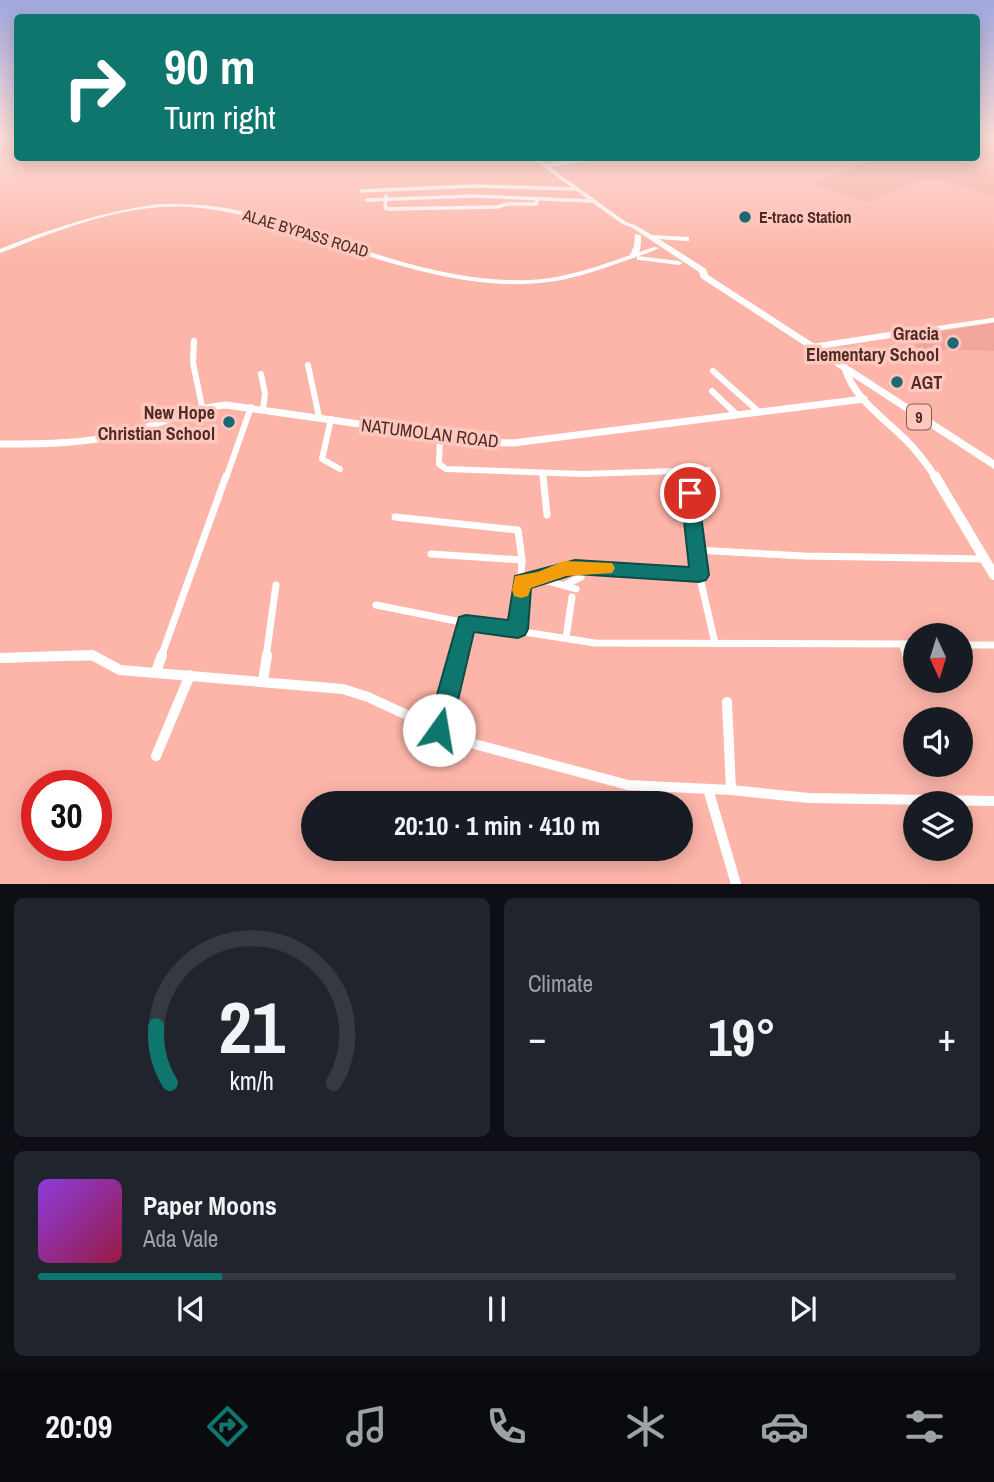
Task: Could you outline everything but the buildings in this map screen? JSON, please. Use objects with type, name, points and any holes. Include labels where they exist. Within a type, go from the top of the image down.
[{"type":"highway","name":"9","points":[[564,180],[624,223],[647,235],[679,263],[705,276],[994,465]]},
{"type":"highway","name":"9","points":[[624,223],[626,228],[690,263],[703,271],[705,276]]},
{"type":"highway","points":[[637,235],[637,256],[679,263]]},
{"type":"highway","points":[[647,235],[687,241],[690,263]]},
{"type":"main road","name":"ALAE BYPASS ROAD","points":[[0,251],[110,213],[183,205],[216,208],[247,215],[345,246],[480,280],[550,281],[663,249]]},
{"type":"street","points":[[361,191],[475,186],[575,189]]},
{"type":"street","points":[[386,190],[385,208],[389,209],[535,205],[538,199]]},
{"type":"street","points":[[367,200],[474,196],[592,201]]},
{"type":"street","points":[[813,347],[994,320]]},
{"type":"street","points":[[194,341],[193,363],[202,406]]},
{"type":"street","points":[[308,365],[319,417]]},
{"type":"street","points":[[845,368],[846,374],[864,399],[929,467],[994,575]]},
{"type":"street","points":[[712,371],[759,412]]},
{"type":"street","points":[[261,374],[265,393],[263,410]]},
{"type":"street","points":[[712,391],[737,415]]},
{"type":"street","name":"NATUMOLAN ROAD","points":[[0,444],[115,436],[202,406],[251,407],[513,443],[864,399]]},
{"type":"street","points":[[156,672],[251,407]]},
{"type":"street","points":[[331,419],[322,459],[340,469]]},
{"type":"street","points":[[440,435],[439,464],[443,468],[630,474],[708,470]]},
{"type":"street","points":[[688,471],[699,575],[715,643]]},
{"type":"street","points":[[543,473],[547,515]]},
{"type":"street","points":[[395,517],[518,530],[522,560],[518,629]]},
{"type":"street","points":[[696,550],[803,556],[985,559]]},
{"type":"street","points":[[431,554],[522,560]]},
{"type":"street","points":[[522,582],[540,579],[564,569],[584,568],[699,575]]},
{"type":"street","points":[[565,585],[581,577],[584,568]]},
{"type":"street","points":[[540,579],[565,585],[574,593],[566,638]]},
{"type":"street","points":[[263,681],[276,585]]},
{"type":"street","points":[[376,605],[466,623],[603,643],[902,644]]},
{"type":"street","points":[[439,730],[466,623]]},
{"type":"street","points":[[973,645],[994,645]]},
{"type":"street","points":[[0,658],[92,655],[120,670],[263,681],[356,692],[439,730],[513,756],[617,783],[809,798],[994,800]]},
{"type":"street","points":[[156,756],[190,675]]},
{"type":"street","points":[[727,702],[731,790]]},
{"type":"street","points":[[708,789],[736,884]]},
{"type":"shaded area","points":[[822,180],[921,180],[868,202],[813,184]]},
{"type":"shaded area","points":[[935,180],[994,180],[994,195]]},
{"type":"shaded area","name":"Gracia Elementary School","points":[[994,323],[994,351],[918,349],[908,337]]},
{"type":"slow traffic","points":[[521,590],[522,582],[540,579],[564,569],[605,568]]},
{"type":"place","name":"E-tracc Station","points":[[745,217]]},
{"type":"place","name":"Gracia Elementary School","points":[[953,343]]},
{"type":"place","name":"AGT","points":[[897,382]]},
{"type":"place","name":"New Hope Christian School","points":[[229,422]]},
{"type":"route","points":[[439,730],[466,623],[518,629],[522,582],[575,567],[699,575],[690,493]]}]
